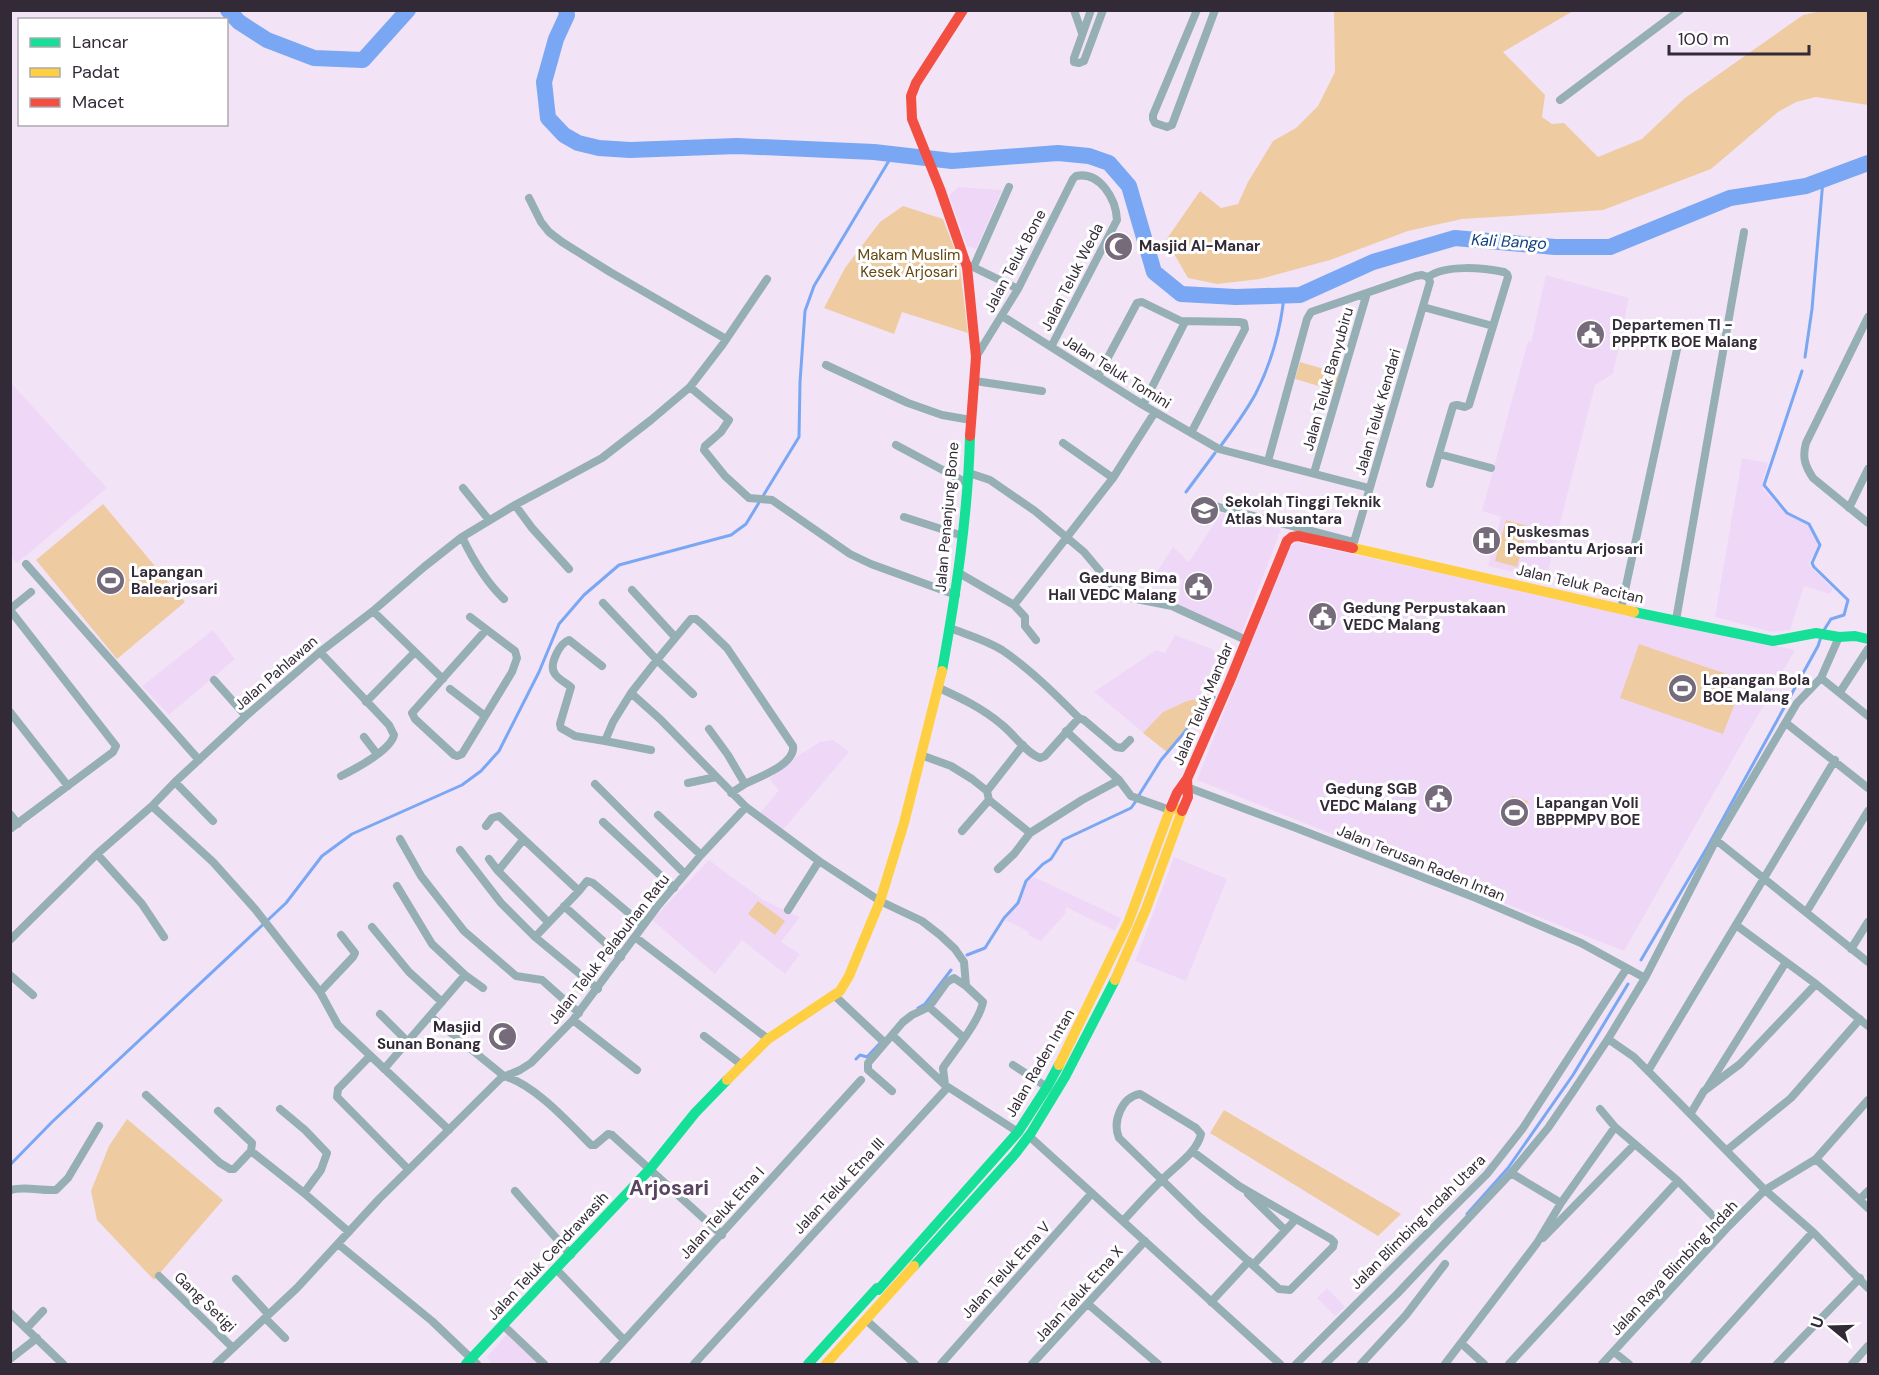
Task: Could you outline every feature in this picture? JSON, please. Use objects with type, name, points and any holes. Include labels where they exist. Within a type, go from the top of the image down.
[{"type":"main road","name":"Jalan Penanjung Bone","points":[[880,901],[904,823],[939,688],[956,595],[963,536],[976,357],[970,266],[912,119],[911,96],[916,83],[963,10]]},
{"type":"main road","name":"Jalan Teluk Pacitan","points":[[1287,540],[1298,536],[1353,546],[1620,609],[1773,641],[1818,636],[1855,636],[1869,639]]},
{"type":"main road","name":"Jalan Teluk Mandar","points":[[1186,784],[1287,540]]},
{"type":"main road","name":"Jalan Raden Intan","points":[[808,1365],[1018,1132],[1047,1087],[1079,1026],[1119,943],[1176,793],[1186,784]]},
{"type":"main road","name":"Jalan Raden Intan","points":[[826,1365],[1016,1154],[1043,1116],[1131,948],[1188,797],[1186,784]]},
{"type":"main road","points":[[1170,809],[1182,811]]},
{"type":"main road","points":[[1160,839],[1172,843]]},
{"type":"main road","name":"Jalan Teluk Cendrawasih","points":[[472,1362],[503,1325],[650,1169],[695,1113],[742,1065],[768,1039],[835,996],[849,976],[880,901]]},
{"type":"main road","points":[[1119,943],[1131,948]]},
{"type":"street","points":[[1074,10],[1082,33]]},
{"type":"street","points":[[1091,10],[1074,55],[1077,63],[1084,61],[1103,10]]},
{"type":"street","points":[[1197,10],[1153,115],[1155,123],[1167,127],[1172,125],[1215,10]]},
{"type":"street","points":[[1560,100],[1680,10]]},
{"type":"street","name":"Jalan Teluk Bone","points":[[976,357],[1018,289],[1076,176],[1084,174],[1102,183],[1116,209],[1117,220]]},
{"type":"street","points":[[1009,187],[970,266],[1018,289]]},
{"type":"street","points":[[530,198],[541,222],[562,242],[726,339]]},
{"type":"street","name":"Jalan Teluk Weda","points":[[1051,347],[1117,220]]},
{"type":"street","points":[[1676,620],[1744,232]]},
{"type":"street","points":[[1268,461],[1307,319],[1311,312],[1416,276],[1422,275],[1429,279],[1433,273],[1479,267],[1506,273],[1508,277],[1469,405],[1453,406],[1430,484]]},
{"type":"street","name":"Jalan Pahlawan","points":[[10,940],[97,854],[152,806],[246,716],[320,652],[462,537],[515,505],[602,458],[690,387],[767,279]]},
{"type":"street","name":"Jalan Teluk Kendari","points":[[1353,546],[1429,279]]},
{"type":"street","name":"Jalan Teluk Banyubiru","points":[[1314,473],[1367,293]]},
{"type":"street","points":[[1098,376],[1135,305],[1142,302],[1185,322],[1239,322],[1245,326],[1245,329],[1191,433]]},
{"type":"street","points":[[1422,307],[1493,326]]},
{"type":"street","name":"Jalan Teluk Tomini","points":[[1002,316],[1143,405],[1219,449],[1370,488]]},
{"type":"street","points":[[1869,317],[1804,450],[1805,462],[1813,478],[1869,524]]},
{"type":"street","points":[[1143,405],[1185,322]]},
{"type":"street","points":[[1620,609],[1678,340]]},
{"type":"street","points":[[826,365],[908,403],[942,415],[971,420]]},
{"type":"street","points":[[975,381],[1042,391]]},
{"type":"street","points":[[690,387],[729,420],[722,432],[705,446],[704,450],[725,476],[749,498],[772,500],[850,554],[956,595]]},
{"type":"street","points":[[1014,606],[1113,478],[1155,412]]},
{"type":"street","points":[[1063,443],[1113,478]]},
{"type":"street","name":"Jalan Teluk Mandar","points":[[896,445],[968,478],[990,480],[1023,501],[1084,552],[1115,589],[1126,597],[1172,606],[1246,640]]},
{"type":"street","points":[[1439,454],[1491,468]]},
{"type":"street","points":[[1849,508],[1869,469]]},
{"type":"street","points":[[463,488],[489,520]]},
{"type":"street","points":[[515,505],[532,528],[569,569]]},
{"type":"street","name":"Jalan Teluk Pacitan","points":[[1215,506],[1353,546]]},
{"type":"street","points":[[904,517],[963,536]]},
{"type":"street","points":[[462,537],[492,588],[504,599]]},
{"type":"street","points":[[26,564],[199,760]]},
{"type":"street","points":[[959,573],[1014,606],[1025,618],[1025,626],[1036,640]]},
{"type":"street","points":[[632,590],[675,637]]},
{"type":"street","points":[[10,829],[113,752],[116,746],[10,610],[31,592]]},
{"type":"street","points":[[603,603],[693,694]]},
{"type":"street","points":[[373,611],[443,679]]},
{"type":"street","points":[[470,618],[515,651],[517,657],[512,672],[462,754],[458,756],[454,755],[415,719],[412,713],[486,630]]},
{"type":"street","points":[[605,741],[613,722],[631,693],[690,619],[696,619],[727,648],[737,661],[751,686],[793,746],[792,757],[785,763],[731,793]]},
{"type":"street","points":[[950,628],[983,640],[1001,650],[1116,747],[1122,748],[1130,740]]},
{"type":"street","points":[[1839,637],[1821,678],[1869,716]]},
{"type":"street","points":[[602,666],[569,640],[564,642],[560,648],[553,668],[555,675],[571,687],[560,724],[561,728],[575,736],[651,750]]},
{"type":"street","points":[[1840,692],[1869,649]]},
{"type":"street","points":[[320,652],[389,725],[394,735],[391,742],[368,761],[341,776]]},
{"type":"street","points":[[366,702],[414,653]]},
{"type":"street","name":"Jalan Blimbing Indah Utara","points":[[1325,1365],[1397,1294],[1511,1173],[1554,1119],[1608,1039],[1645,978],[1716,840],[1797,703],[1821,678]]},
{"type":"street","points":[[214,680],[246,716]]},
{"type":"street","points":[[939,688],[970,702],[1002,724],[1036,757],[1040,758],[1045,756],[1079,718]]},
{"type":"street","points":[[450,689],[485,716]]},
{"type":"street","points":[[631,693],[660,719],[746,807],[819,861],[880,901],[922,921],[955,949],[964,962],[966,986]]},
{"type":"street","points":[[10,712],[68,786]]},
{"type":"street","points":[[1786,723],[1869,788]]},
{"type":"street","points":[[709,729],[728,754],[745,784]]},
{"type":"street","points":[[1066,731],[1119,780],[1131,796],[1170,809]]},
{"type":"street","points":[[364,737],[377,754]]},
{"type":"street","points":[[987,791],[1023,745]]},
{"type":"street","points":[[921,755],[951,766],[972,779],[987,791],[989,800],[1030,833]]},
{"type":"street","points":[[1648,1071],[1835,760]]},
{"type":"street","points":[[688,783],[716,777]]},
{"type":"street","points":[[998,869],[1014,854],[1030,833],[1119,780]]},
{"type":"street","points":[[175,782],[213,821]]},
{"type":"street","points":[[595,784],[685,874]]},
{"type":"street","name":"Jalan Terusan Raden Intan","points":[[1186,784],[1476,898],[1581,943],[1645,978]]},
{"type":"street","points":[[962,831],[989,800]]},
{"type":"street","points":[[152,806],[213,862],[255,909],[320,992],[338,1025],[448,1130]]},
{"type":"street","name":"Jalan Teluk Pelabuhan Ratu","points":[[216,1365],[297,1288],[408,1169],[448,1130],[504,1076],[531,1063],[573,1020],[643,925],[701,855],[746,807]]},
{"type":"street","points":[[1806,911],[1869,811]]},
{"type":"street","points":[[10,814],[18,824]]},
{"type":"street","points":[[658,815],[701,855]]},
{"type":"street","points":[[486,826],[492,818],[498,816],[579,891]]},
{"type":"street","points":[[603,822],[674,888]]},
{"type":"street","points":[[400,839],[421,876],[470,937],[516,976],[542,980],[579,1013]]},
{"type":"street","points":[[498,871],[523,840]]},
{"type":"street","points":[[1716,840],[1869,962]]},
{"type":"street","points":[[460,850],[501,903],[536,937],[598,988]]},
{"type":"street","points":[[97,854],[142,904],[164,937]]},
{"type":"street","points":[[489,859],[549,922]]},
{"type":"street","points":[[788,910],[819,861]]},
{"type":"street","points":[[536,937],[587,881],[600,887],[643,925]]},
{"type":"street","points":[[397,886],[432,944],[465,975],[483,988]]},
{"type":"street","points":[[564,906],[621,957]]},
{"type":"street","points":[[1851,949],[1869,922]]},
{"type":"street","points":[[1736,925],[1869,1026]]},
{"type":"street","points":[[372,927],[409,972],[442,1002]]},
{"type":"street","points":[[320,992],[355,953],[341,935]]},
{"type":"street","points":[[635,937],[768,1039]]},
{"type":"street","points":[[1691,1113],[1786,962]]},
{"type":"street","name":"Jalan Blimbing Indah Utara","points":[[1296,1365],[1472,1190],[1498,1160],[1523,1128],[1627,968]]},
{"type":"street","points":[[10,975],[33,995]]},
{"type":"street","points":[[384,1069],[465,975]]},
{"type":"street","points":[[892,1091],[868,1070],[868,1063],[883,1042],[908,1018],[929,1007],[951,978],[956,978],[982,1002],[964,1038],[943,1068],[947,1086]]},
{"type":"street","points":[[1704,1091],[1740,1064],[1816,984]]},
{"type":"street","points":[[835,996],[883,1042]]},
{"type":"street","points":[[929,1007],[964,1038]]},
{"type":"street","points":[[380,1014],[408,1041]]},
{"type":"street","points":[[430,1016],[504,1076],[518,1082],[552,1107],[591,1144],[595,1145],[611,1134],[722,1235]]},
{"type":"street","points":[[1727,1150],[1791,1098],[1860,1019]]},
{"type":"street","points":[[573,1020],[637,1070]]},
{"type":"street","points":[[892,1035],[947,1086],[1018,1132]]},
{"type":"street","points":[[704,1036],[742,1065]]},
{"type":"street","points":[[1608,1039],[1634,1057],[1766,1190],[1814,1232],[1869,1288]]},
{"type":"street","points":[[370,1056],[338,1089],[337,1098],[408,1169]]},
{"type":"street","points":[[1013,1065],[1047,1087]]},
{"type":"street","name":"Jalan Teluk Etna I","points":[[603,1365],[861,1080]]},
{"type":"street","name":"Jalan Teluk Etna III","points":[[694,1365],[947,1086]]},
{"type":"street","points":[[146,1095],[213,1157],[230,1169],[236,1168],[251,1150],[252,1142],[218,1111]]},
{"type":"street","points":[[1123,1221],[1161,1180],[1192,1151],[1201,1137],[1196,1128],[1144,1095],[1129,1098],[1117,1117],[1117,1134],[1121,1142],[1161,1180],[1279,1289],[1290,1290],[1333,1247],[1333,1240],[1239,1186],[1192,1151]]},
{"type":"street","name":"Jalan Raya Blimbing Indah","points":[[1602,1365],[1726,1229],[1766,1190],[1816,1159],[1869,1100]]},
{"type":"street","points":[[280,1109],[327,1153],[323,1166],[304,1192]]},
{"type":"street","points":[[1600,1109],[1615,1127],[1678,1181],[1726,1229]]},
{"type":"street","points":[[10,1190],[27,1187],[42,1191],[56,1190],[68,1178],[99,1126]]},
{"type":"street","points":[[1445,1365],[1537,1243],[1561,1203],[1615,1127]]},
{"type":"street","points":[[1029,1136],[1280,1365]]},
{"type":"street","points":[[1537,1243],[1635,1144]]},
{"type":"street","points":[[251,1150],[349,1232]]},
{"type":"street","points":[[1816,1159],[1869,1208]]},
{"type":"street","points":[[1511,1173],[1561,1203]]},
{"type":"street","points":[[1509,1365],[1678,1181]]},
{"type":"street","points":[[1239,1186],[1285,1230]]},
{"type":"street","points":[[515,1191],[571,1255]]},
{"type":"street","points":[[1860,1199],[1869,1191]]},
{"type":"street","name":"Jalan Teluk Etna V","points":[[941,1365],[1092,1193]]},
{"type":"street","points":[[1211,1302],[1296,1219]]},
{"type":"street","points":[[1694,1365],[1814,1232]]},
{"type":"street","name":"Jalan Teluk Etna X","points":[[1033,1364],[1145,1241]]},
{"type":"street","points":[[338,1244],[432,1322],[472,1362]]},
{"type":"street","points":[[1361,1365],[1406,1316],[1446,1264]]},
{"type":"street","points":[[557,1270],[624,1340]]},
{"type":"street","name":"Gang Setigi","points":[[159,1276],[233,1348]]},
{"type":"street","points":[[1777,1365],[1860,1278]]},
{"type":"street","points":[[236,1280],[285,1338]]},
{"type":"street","points":[[1088,1304],[1158,1365]]},
{"type":"street","points":[[27,1328],[43,1311]]},
{"type":"street","points":[[10,1313],[63,1365]]},
{"type":"street","points":[[866,1320],[915,1365]]},
{"type":"street","points":[[503,1325],[544,1365]]},
{"type":"street","points":[[10,1359],[37,1338]]},
{"type":"street","points":[[1461,1343],[1484,1365]]},
{"type":"street","points":[[1852,1365],[1869,1346]]},
{"type":"street","points":[[1614,1352],[1629,1365]]},
{"type":"shaded area","points":[[958,187],[1002,190],[976,249],[967,246],[949,196]]},
{"type":"shaded area","points":[[1546,275],[1629,298],[1613,374],[1595,385],[1546,579],[1488,566],[1501,517],[1482,511],[1528,341],[1531,342]]},
{"type":"shaded area","points":[[11,383],[107,488],[17,563],[10,556]]},
{"type":"shaded area","points":[[1742,458],[1768,463],[1762,483],[1764,490],[1785,513],[1807,524],[1819,546],[1809,565],[1833,589],[1830,594],[1804,586],[1790,630],[1772,632],[1715,617]]},
{"type":"shaded area","points":[[1221,513],[1281,529],[1241,635],[1176,603],[1183,579],[1153,578],[1173,547],[1189,562]]},
{"type":"shaded area","points":[[1296,542],[1795,650],[1624,951],[1197,780],[1289,548]]},
{"type":"shaded area","points":[[213,630],[235,659],[169,715],[142,686]]},
{"type":"shaded area","points":[[1175,635],[1212,649],[1226,667],[1200,726],[1190,724],[1167,752],[1094,692],[1156,650],[1165,653]]},
{"type":"shaded area","points":[[833,740],[849,752],[782,831],[760,813],[779,790],[769,779],[799,755],[820,742]]},
{"type":"shaded area","points":[[1174,857],[1227,879],[1186,981],[1135,961]]},
{"type":"shaded area","points":[[709,860],[763,900],[800,917],[781,942],[800,954],[785,974],[742,940],[715,974],[652,920]]},
{"type":"shaded area","points":[[1034,877],[1121,918],[1115,931],[1066,907],[1065,914],[1041,941],[1005,920],[1018,904],[1026,883]]},
{"type":"shaded area","points":[[1327,1288],[1345,1307],[1335,1316],[1317,1298]]},
{"type":"shaded area","points":[[507,1334],[540,1364],[492,1364],[487,1357]]},
{"type":"green space","points":[[1334,11],[1573,11],[1503,52],[1545,95],[1542,117],[1552,124],[1564,123],[1598,157],[1642,139],[1685,98],[1803,15],[1821,11],[1868,11],[1868,105],[1816,97],[1796,102],[1778,112],[1711,169],[1603,210],[1462,219],[1408,231],[1330,260],[1260,279],[1217,284],[1188,278],[1166,240],[1200,191],[1221,208],[1238,204],[1248,182],[1273,141],[1296,128],[1318,106],[1335,72]]},
{"type":"green space","name":"Makam Muslim Kesek Arjosari","points":[[903,206],[943,219],[959,261],[968,333],[902,312],[894,334],[824,308],[845,268],[880,222]]},
{"type":"green space","points":[[1300,362],[1341,374],[1336,391],[1295,379]]},
{"type":"green space","name":"Lapangan Balearjosari","points":[[103,504],[185,602],[117,659],[36,560]]},
{"type":"green space","points":[[1506,520],[1528,526],[1517,567],[1495,561]]},
{"type":"green space","name":"Lapangan Bola BOE Malang","points":[[1639,644],[1744,680],[1723,734],[1620,698]]},
{"type":"green space","points":[[1214,695],[1200,726],[1190,724],[1167,752],[1143,733],[1163,712],[1187,701]]},
{"type":"green space","points":[[1512,796],[1528,801],[1517,828],[1502,822]]},
{"type":"green space","points":[[758,901],[785,921],[775,935],[748,914]]},
{"type":"green space","points":[[1224,1110],[1401,1214],[1378,1236],[1210,1133]]},
{"type":"green space","points":[[127,1119],[223,1200],[154,1280],[97,1220],[91,1191],[109,1146]]},
{"type":"waterway","points":[[228,10],[239,22],[267,40],[314,58],[363,60],[408,10]]},
{"type":"waterway","name":"Kali Bango","points":[[566,10],[567,15],[556,39],[544,82],[548,118],[564,135],[578,143],[599,148],[630,150],[737,146],[874,152],[952,161],[1058,153],[1089,156],[1109,163],[1129,186],[1154,272],[1181,294],[1236,297],[1300,295],[1373,262],[1455,238],[1555,247],[1610,247],[1730,198],[1806,186],[1868,163]]},
{"type":"waterway","points":[[10,1165],[52,1122],[286,903],[322,856],[352,834],[462,785],[481,771],[499,751],[539,672],[559,624],[584,595],[619,565],[731,535],[746,524],[799,437],[805,311],[814,286],[893,154]]},
{"type":"waterway","points":[[1805,357],[1812,309],[1823,180]]},
{"type":"waterway","points":[[1220,447],[1248,407],[1261,382],[1274,346],[1284,296]]},
{"type":"waterway","points":[[1802,371],[1764,485],[1787,513],[1809,524],[1820,545],[1812,563],[1814,567],[1848,600],[1844,615],[1831,619],[1824,630]]},
{"type":"waterway","points":[[1186,492],[1215,453]]},
{"type":"waterway","points":[[1641,960],[1708,846],[1821,637]]},
{"type":"waterway","points":[[1139,795],[1161,760],[1214,697]]},
{"type":"waterway","points":[[967,955],[985,948],[1004,918],[1018,903],[1026,881],[1051,859],[1063,840],[1131,808],[1136,801]]},
{"type":"waterway","points":[[918,1008],[925,1004],[951,970]]},
{"type":"waterway","points":[[1467,1214],[1508,1168],[1573,1075],[1628,984]]},
{"type":"waterway","points":[[856,1059],[860,1055],[867,1057],[882,1041]]},
{"type":"traffic: fast","points":[[942,671],[960,554],[967,495],[970,436]]},
{"type":"traffic: fast","points":[[1634,612],[1773,641],[1816,633],[1868,639]]},
{"type":"traffic: fast","points":[[914,1266],[1015,1154],[1031,1133],[1065,1077],[1115,980]]},
{"type":"traffic: fast","points":[[808,1364],[877,1288],[878,1290],[1018,1132],[1059,1065]]},
{"type":"traffic: fast","points":[[466,1364],[650,1169],[695,1113],[727,1080]]},
{"type":"traffic: slow","points":[[1353,548],[1634,612]]},
{"type":"traffic: slow","points":[[727,1080],[768,1039],[840,991],[849,976],[880,901],[904,823],[942,671]]},
{"type":"traffic: slow","points":[[1059,1065],[1128,923],[1171,807],[1182,811],[1146,909],[1115,980]]},
{"type":"traffic: slow","points":[[826,1364],[914,1266]]},
{"type":"traffic: jam","points":[[963,10],[916,83],[911,96],[912,119],[940,189],[967,267],[976,357],[970,436]]},
{"type":"traffic: jam","points":[[1171,807],[1187,779],[1229,683],[1287,541],[1298,536],[1353,548]]},
{"type":"traffic: jam","points":[[1182,811],[1188,797],[1187,779]]},
{"type":"place","name":"Masjid Al-Manar","points":[[1118,246]]},
{"type":"place","name":"Departemen TI - PPPPTK BOE Malang","points":[[1591,334]]},
{"type":"place","name":"Sekolah Tinggi Teknik Atlas Nusantara","points":[[1204,511]]},
{"type":"place","name":"Puskesmas Pembantu Arjosari","points":[[1486,541]]},
{"type":"place","name":"Lapangan Balearjosari","points":[[110,581]]},
{"type":"place","name":"Gedung Bima Hall VEDC Malang","points":[[1198,587]]},
{"type":"place","name":"Gedung Perpustakaan VEDC Malang","points":[[1322,617]]},
{"type":"place","name":"Lapangan Bola BOE Malang","points":[[1682,689]]},
{"type":"place","name":"Gedung SGB VEDC Malang","points":[[1438,798]]},
{"type":"place","name":"Lapangan Voli BBPPMPV BOE","points":[[1515,812]]},
{"type":"place","name":"Masjid Sunan Bonang","points":[[502,1036]]},
{"type":"district","name":"Arjosari","points":[[669,1188]]}]
